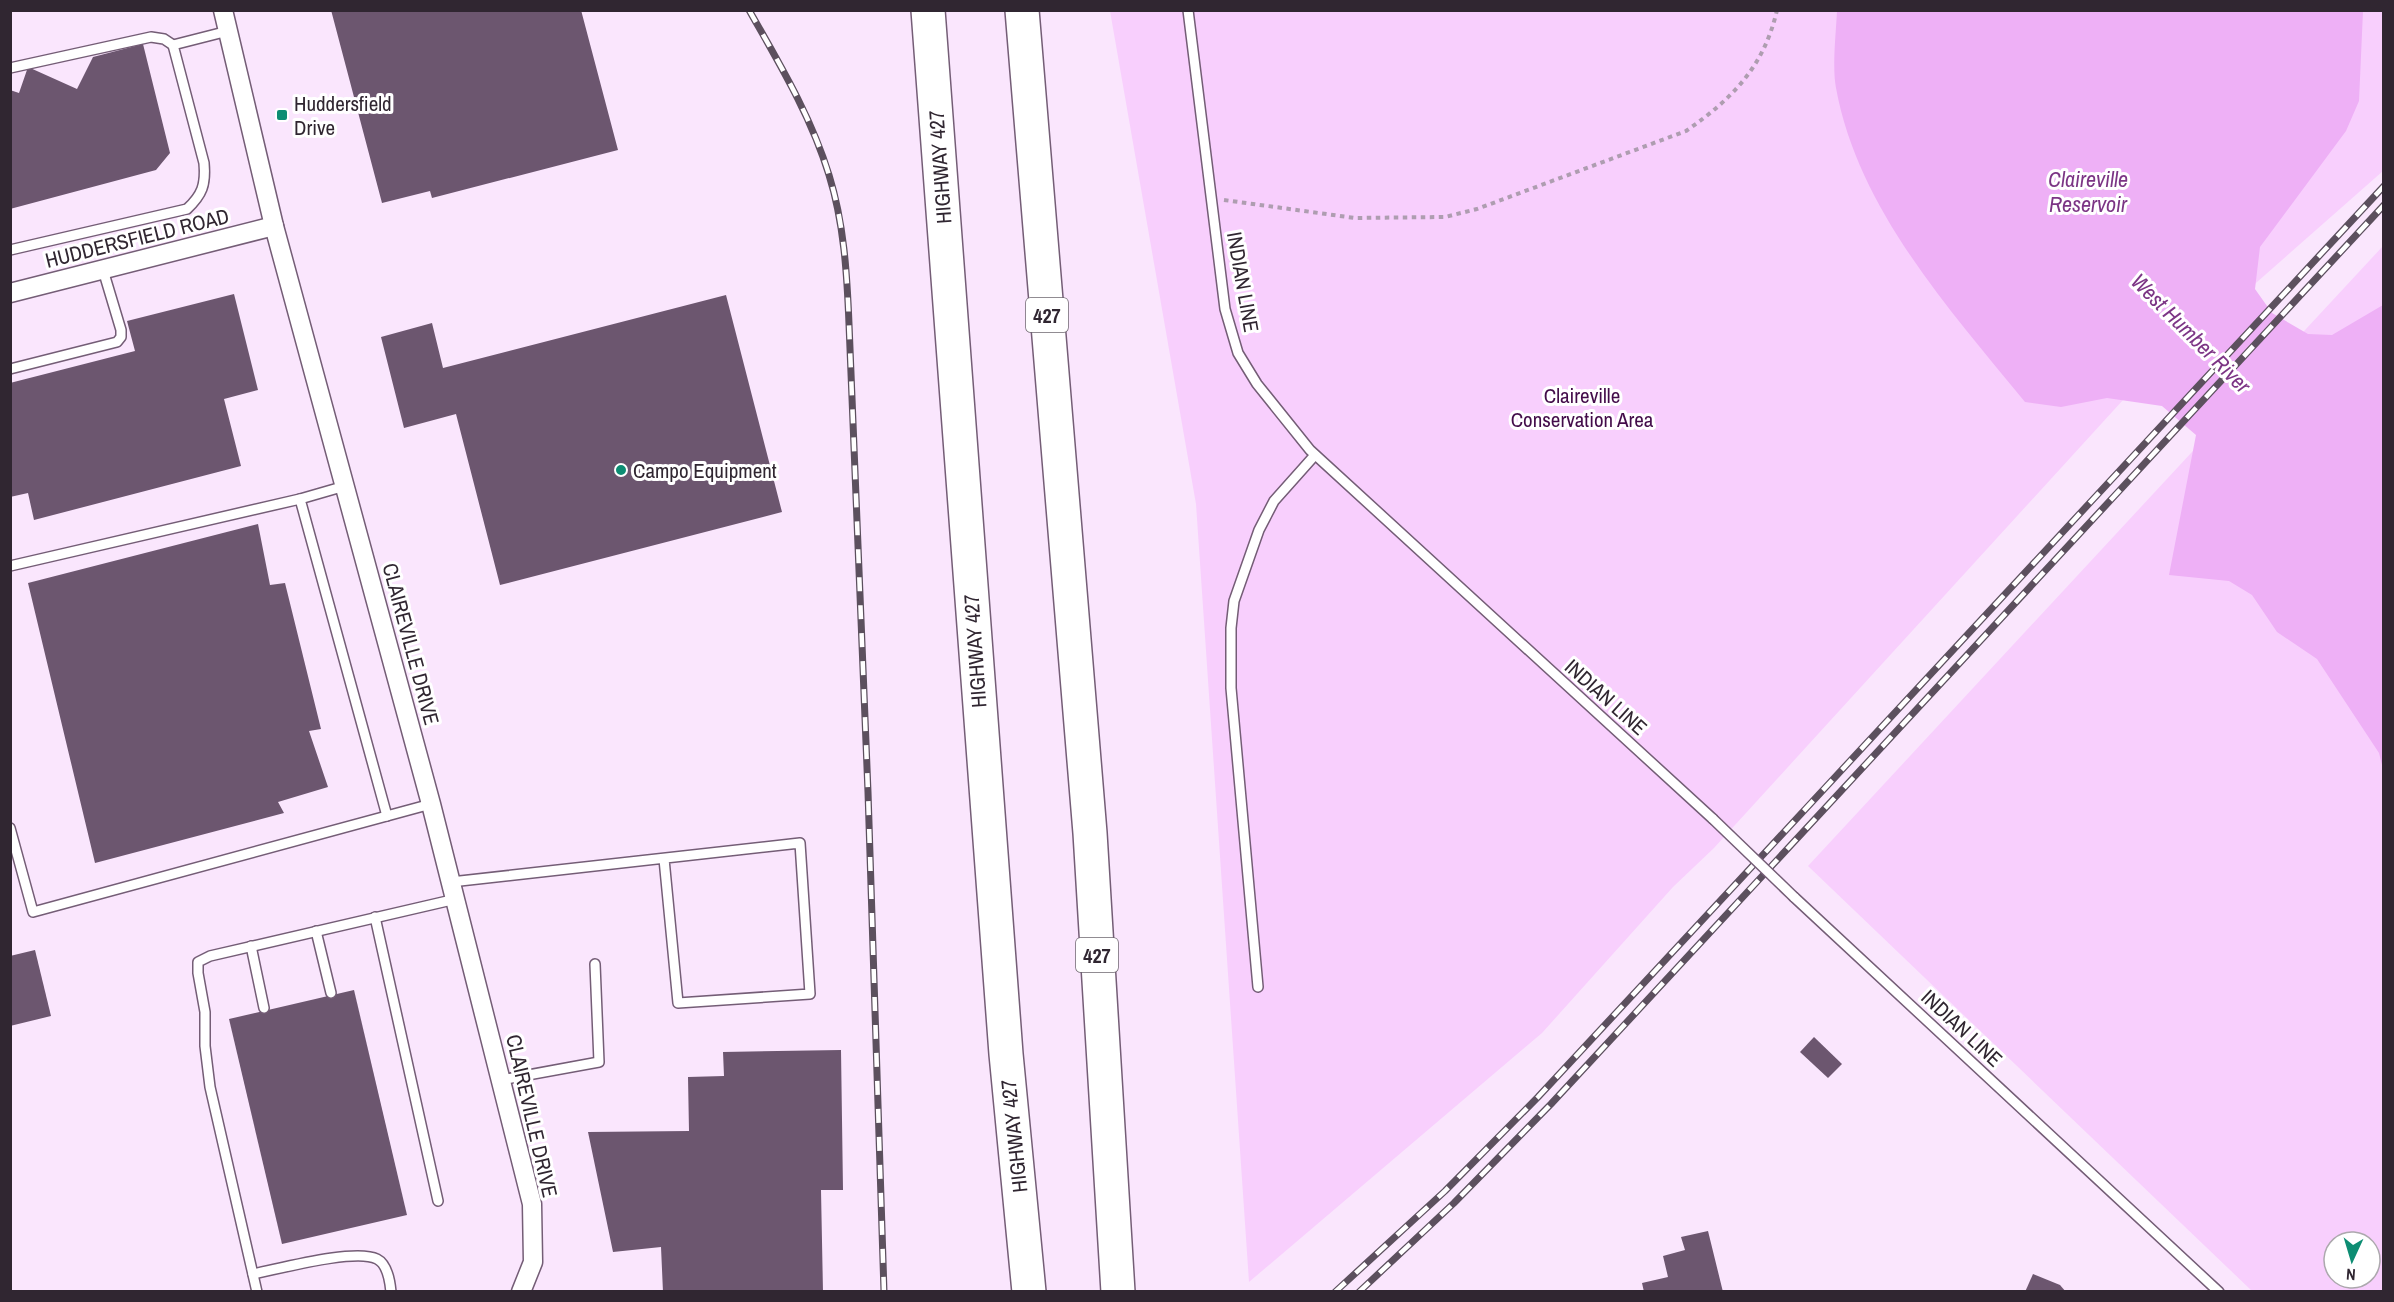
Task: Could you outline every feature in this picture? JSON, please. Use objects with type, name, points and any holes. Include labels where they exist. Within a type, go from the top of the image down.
[{"type":"highway","name":"HIGHWAY 427","points":[[928,10],[1006,1054],[1029,1292]]},
{"type":"highway","name":"427","points":[[1022,10],[1090,833],[1118,1292]]},
{"type":"street","name":"CLAIREVILLE DRIVE","points":[[223,10],[274,226],[432,804],[532,1204],[533,1262],[521,1292]]},
{"type":"street","name":"HUDDERSFIELD ROAD","points":[[10,294],[274,226]]},
{"type":"lane","name":"INDIAN LINE","points":[[1188,10],[1225,309],[1238,353],[1257,384],[1315,454],[1713,819],[2219,1292]]},
{"type":"lane","points":[[173,45],[228,31]]},
{"type":"lane","points":[[10,68],[151,37],[164,39],[173,45],[204,163],[205,181],[200,197],[187,209],[10,250]]},
{"type":"lane","points":[[10,369],[117,342],[121,337],[121,330],[103,270]]},
{"type":"lane","points":[[1258,987],[1231,688],[1231,628],[1234,601],[1259,530],[1274,501],[1315,454]]},
{"type":"lane","points":[[10,566],[300,499],[345,486]]},
{"type":"lane","points":[[300,499],[387,816]]},
{"type":"lane","points":[[10,828],[33,912],[432,804]]},
{"type":"lane","points":[[257,1292],[210,1088],[205,1046],[205,1012],[198,962],[210,956],[375,917],[453,890],[664,859],[800,843],[810,994],[678,1003],[664,859]]},
{"type":"lane","points":[[375,917],[438,1201]]},
{"type":"lane","points":[[316,931],[331,993]]},
{"type":"lane","points":[[251,946],[264,1008]]},
{"type":"lane","points":[[501,1080],[598,1062],[595,964]]},
{"type":"lane","points":[[253,1274],[344,1256],[375,1258],[383,1264],[391,1292]]},
{"type":"path","points":[[1211,199],[1355,218],[1445,217],[1477,209],[1686,131],[1714,112],[1736,91],[1751,72],[1764,52],[1777,10]]},
{"type":"green space","name":"Claireville Conservation Area","points":[[1110,11],[2383,11],[2383,171],[2123,400],[1714,848],[1673,887],[1542,1033],[1249,1282],[1196,504]]},
{"type":"green space","points":[[2383,246],[2383,1291],[2252,1291],[1808,866]]},
{"type":"water","name":"Claireville Reservoir","points":[[1837,11],[2363,11],[2359,101],[2346,131],[2260,247],[2255,289],[2272,313],[2308,334],[2332,335],[2383,305],[2383,769],[2379,753],[2317,659],[2277,632],[2252,595],[2229,581],[2169,575],[2196,435],[2162,406],[2107,398],[2061,407],[2025,402],[1938,294],[1886,216],[1864,175],[1847,132],[1835,80]]},
{"type":"building","points":[[331,10],[581,10],[618,150],[432,198],[430,191],[382,203]]},
{"type":"building","points":[[143,44],[170,153],[156,170],[10,209],[10,90],[19,93],[28,67],[77,89],[93,57]]},
{"type":"building","points":[[234,294],[258,390],[224,399],[241,466],[34,520],[28,493],[10,497],[10,383],[135,351],[127,321]]},
{"type":"building","name":"Campo Equipment","points":[[726,295],[782,512],[500,585],[456,414],[404,428],[381,337],[432,323],[443,368]]},
{"type":"building","points":[[258,524],[270,585],[285,583],[321,729],[309,731],[328,787],[278,802],[284,813],[95,863],[28,583]]},
{"type":"building","points":[[35,950],[51,1016],[10,1026],[10,956]]},
{"type":"building","points":[[354,990],[407,1215],[282,1244],[229,1019]]},
{"type":"building","points":[[1814,1037],[1842,1064],[1828,1078],[1800,1052]]},
{"type":"building","points":[[841,1050],[843,1190],[821,1190],[823,1292],[663,1292],[661,1247],[613,1252],[588,1132],[689,1131],[688,1077],[724,1076],[723,1052]]},
{"type":"building","points":[[1708,1231],[1723,1292],[1644,1292],[1642,1283],[1668,1277],[1663,1256],[1685,1250],[1681,1237]]},
{"type":"building","points":[[2033,1274],[2060,1285],[2066,1292],[2025,1292]]},
{"type":"railway","points":[[749,10],[794,90],[822,153],[834,193],[844,249],[868,792],[884,1292]]},
{"type":"railway","points":[[1335,1292],[1445,1191],[1538,1097],[2384,186]]},
{"type":"railway","points":[[1359,1292],[1454,1203],[1551,1104],[2384,205]]},
{"type":"place","name":"Huddersfield Drive","points":[[282,115]]},
{"type":"place","name":"Campo Equipment","points":[[621,470]]},
{"type":"water label","name":"West Humber River","points":[[2191,333]]}]
